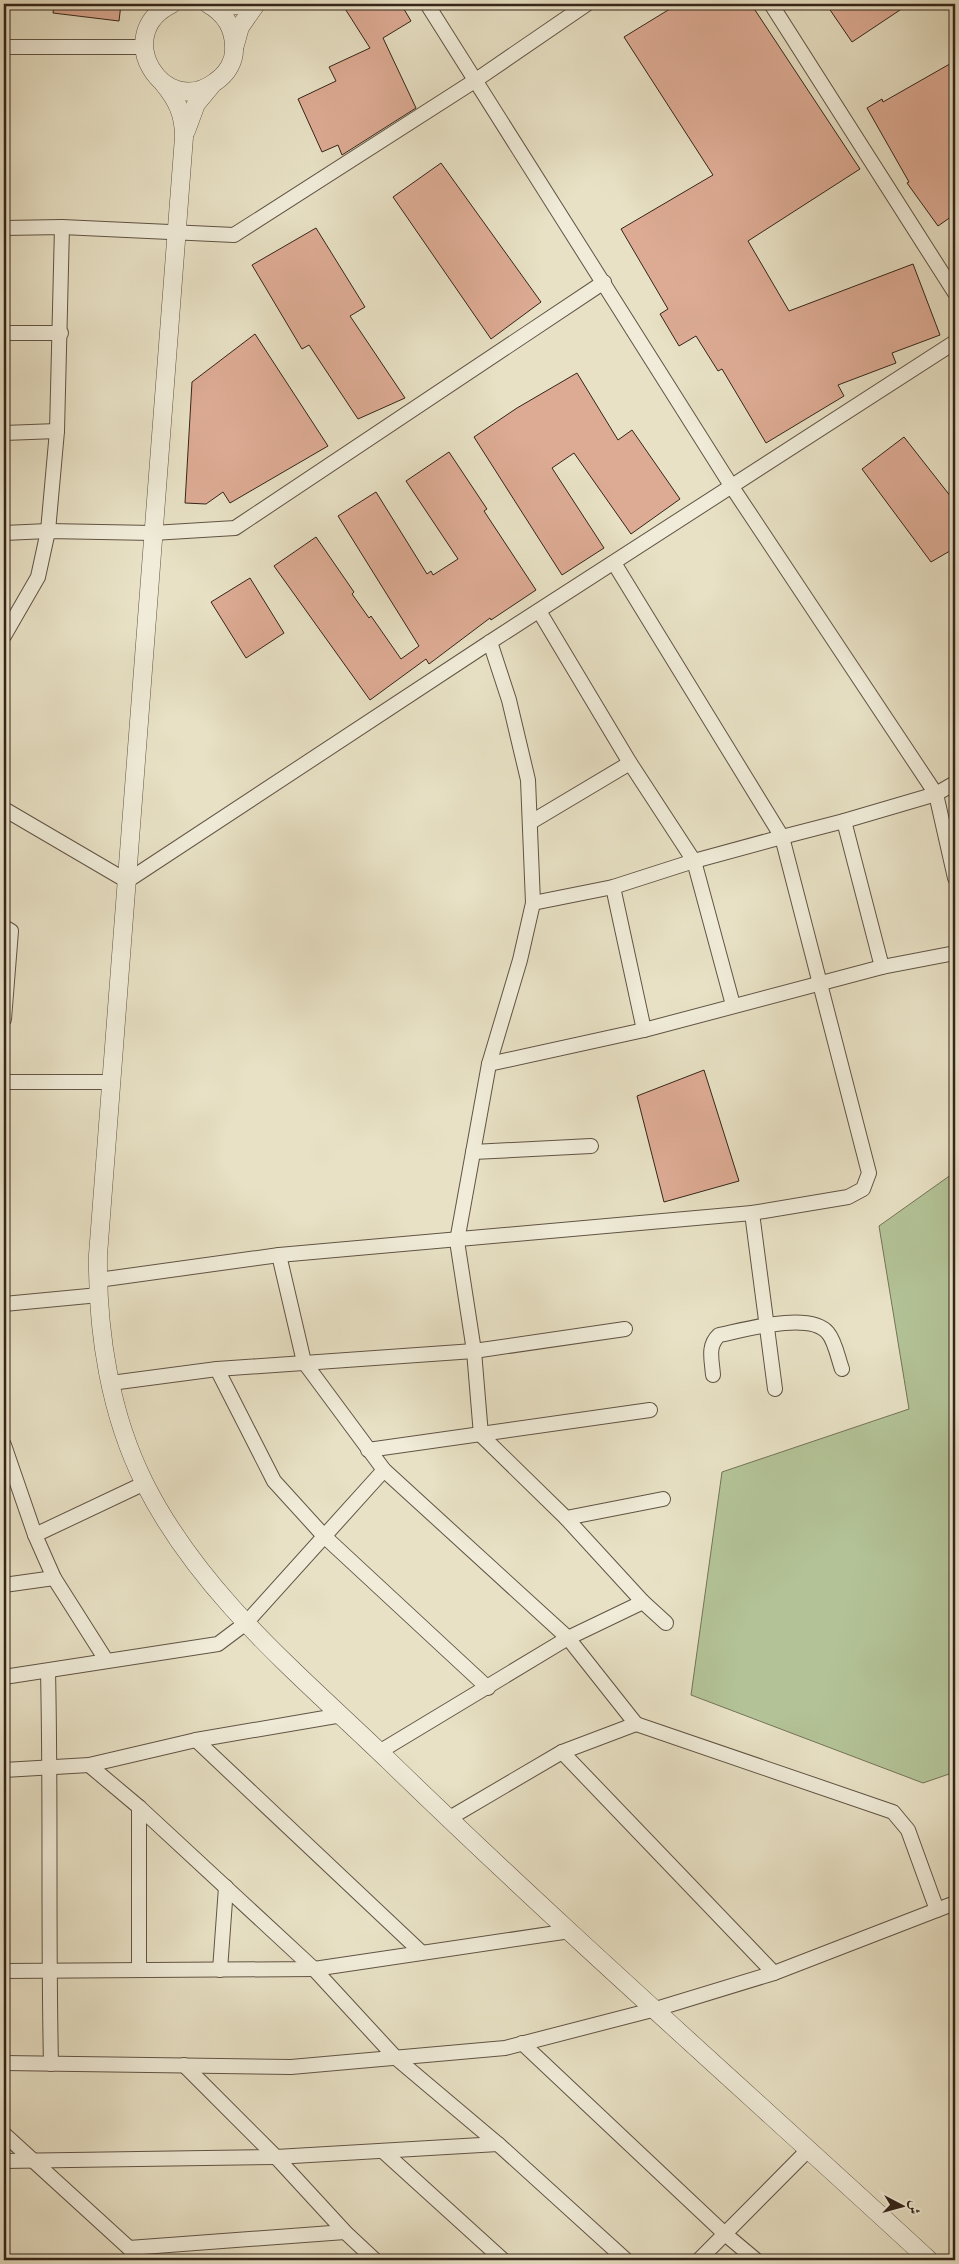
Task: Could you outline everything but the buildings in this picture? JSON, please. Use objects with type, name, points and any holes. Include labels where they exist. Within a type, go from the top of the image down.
[{"type":"street","points":[[209,4],[227,6],[247,4]]},
{"type":"street","points":[[209,4],[218,10],[228,21],[233,34],[235,48]]},
{"type":"street","points":[[184,136],[196,104],[228,70],[240,27],[256,4]]},
{"type":"street","points":[[427,4],[732,487],[936,794],[955,878]]},
{"type":"street","points":[[4,228],[62,227],[176,234],[234,235],[476,80],[587,4]]},
{"type":"street","points":[[771,4],[955,293]]},
{"type":"street","points":[[165,5],[152,19],[145,32],[144,47],[146,61],[153,73],[163,83],[178,104],[184,124],[184,136],[111,1082],[98,1288],[111,1383],[125,1435],[145,1483],[167,1522],[208,1579],[259,1638],[342,1715],[448,1819],[929,2260]]},
{"type":"street","points":[[4,47],[144,47]]},
{"type":"street","points":[[163,83],[174,89],[187,91],[211,86]]},
{"type":"street","points":[[4,636],[38,577],[48,531],[57,431],[61,333],[62,227]]},
{"type":"street","points":[[4,533],[48,531],[153,533],[235,528],[604,282]]},
{"type":"street","points":[[4,333],[61,333]]},
{"type":"street","points":[[127,881],[490,642],[955,342]]},
{"type":"street","points":[[4,433],[57,431]]},
{"type":"street","points":[[4,1304],[279,1255],[458,1241],[752,1214],[848,1197],[863,1189],[869,1173],[782,836],[614,563]]},
{"type":"street","points":[[539,611],[630,763],[694,861],[733,1006]]},
{"type":"street","points":[[490,642],[509,700],[528,780],[533,903],[520,960],[489,1064],[458,1241],[474,1351],[481,1435],[566,1518],[643,1602],[666,1623]]},
{"type":"street","points":[[531,822],[630,763]]},
{"type":"street","points":[[533,903],[613,887],[694,861],[936,794],[955,783]]},
{"type":"street","points":[[4,809],[127,881]]},
{"type":"street","points":[[844,821],[882,967]]},
{"type":"street","points":[[613,887],[644,1030]]},
{"type":"street","points":[[4,927],[11,931],[4,1018]]},
{"type":"street","points":[[489,1064],[644,1030],[882,967],[955,953]]},
{"type":"street","points":[[4,1082],[111,1082]]},
{"type":"street","points":[[473,1152],[591,1146]]},
{"type":"street","points":[[752,1214],[775,1389]]},
{"type":"street","points":[[279,1255],[304,1362],[368,1450],[384,1470],[568,1638],[636,1724],[893,1812],[908,1830],[937,1910]]},
{"type":"street","points":[[714,1375],[711,1349],[714,1340],[719,1335],[767,1325],[814,1322],[829,1333],[842,1369]]},
{"type":"street","points":[[111,1383],[216,1369],[474,1351],[625,1329]]},
{"type":"street","points":[[216,1369],[274,1480],[324,1536],[488,1688]]},
{"type":"street","points":[[368,1450],[650,1410]]},
{"type":"street","points":[[4,1445],[35,1535],[54,1578],[106,1660]]},
{"type":"street","points":[[4,1677],[218,1644],[246,1623],[384,1470]]},
{"type":"street","points":[[35,1535],[145,1483]]},
{"type":"street","points":[[566,1518],[663,1499]]},
{"type":"street","points":[[4,1585],[54,1578]]},
{"type":"street","points":[[379,1752],[568,1638],[643,1602]]},
{"type":"street","points":[[48,1671],[51,2064]]},
{"type":"street","points":[[4,1770],[89,1765],[196,1740],[342,1715]]},
{"type":"street","points":[[448,1819],[562,1752],[636,1724]]},
{"type":"street","points":[[196,1740],[421,1952]]},
{"type":"street","points":[[562,1752],[774,1973]]},
{"type":"street","points":[[89,1765],[139,1807],[314,1969],[396,2058],[498,2144],[626,2260]]},
{"type":"street","points":[[138,1970],[139,1807]]},
{"type":"street","points":[[220,1970],[226,1887]]},
{"type":"street","points":[[4,2063],[291,2067],[505,2048],[656,2009],[774,1973],[955,1903]]},
{"type":"street","points":[[4,1971],[314,1969],[570,1930]]},
{"type":"street","points":[[522,2044],[725,2234],[756,2260]]},
{"type":"street","points":[[184,2065],[276,2157],[345,2232],[375,2260]]},
{"type":"street","points":[[4,2134],[129,2248],[139,2260]]},
{"type":"street","points":[[4,2161],[276,2157],[498,2144]]},
{"type":"street","points":[[699,2260],[809,2149]]},
{"type":"street","points":[[384,2152],[503,2260]]},
{"type":"street","points":[[129,2248],[345,2232]]},
{"type":"green space","points":[[955,1172],[955,1772],[923,1783],[691,1695],[722,1472],[909,1409],[879,1226]]}]
